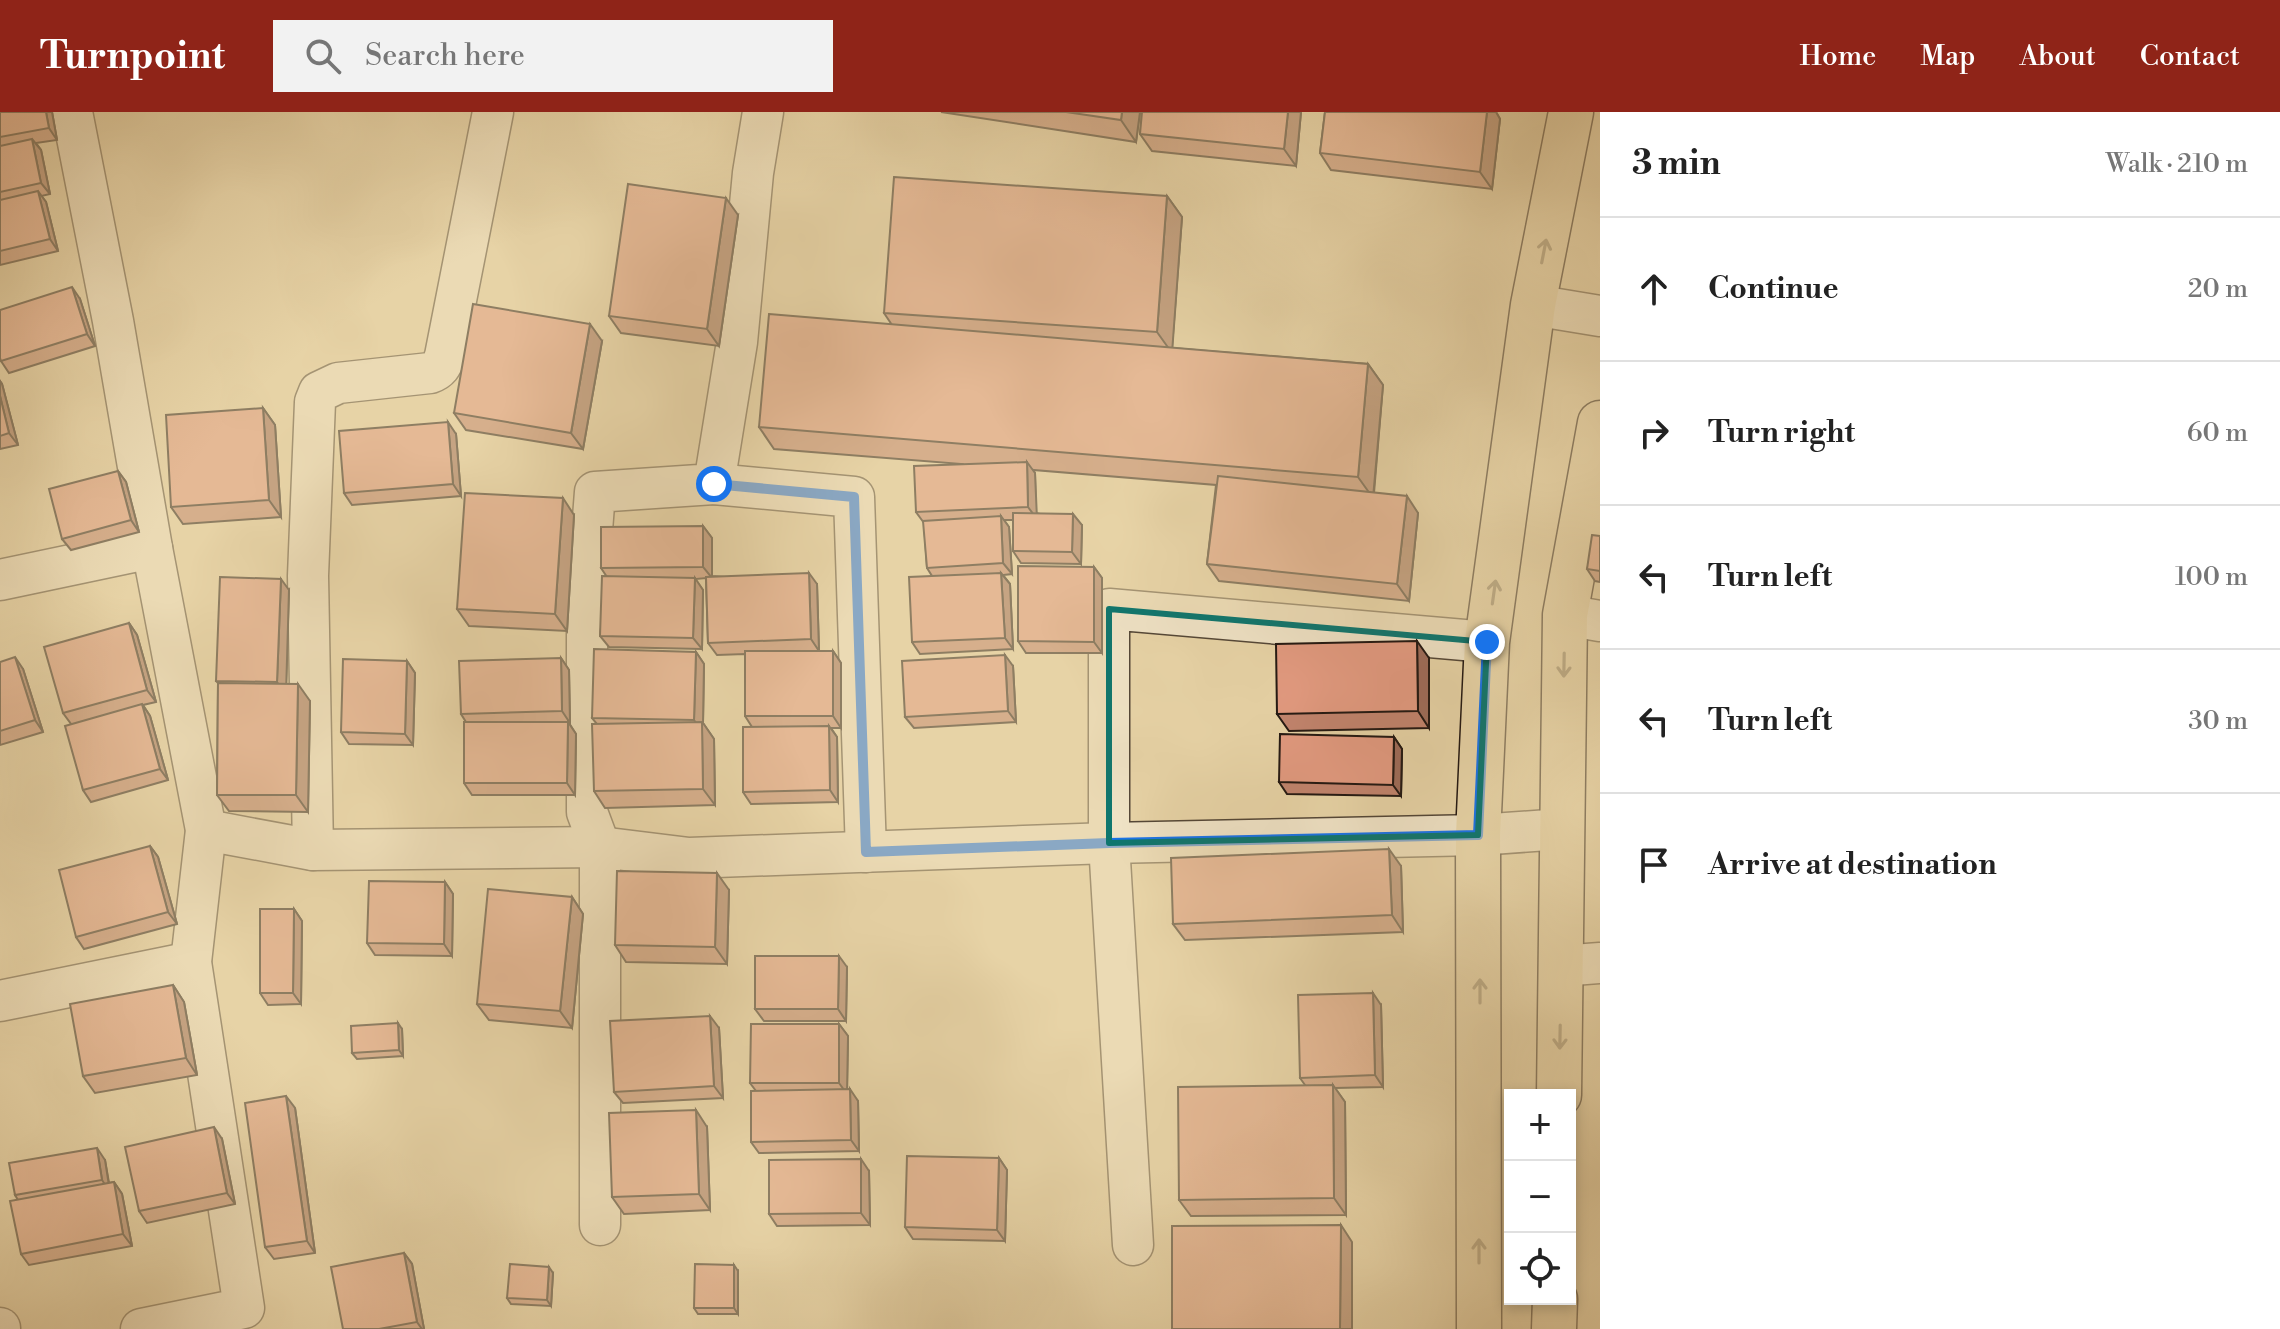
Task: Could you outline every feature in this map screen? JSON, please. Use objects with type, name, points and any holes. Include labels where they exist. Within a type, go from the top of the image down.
[{"type":"main road","points":[[1479,1329],[1478,835],[1487,642],[1533,305],[1571,112]]},
{"type":"main road","points":[[1560,1089],[1580,964],[1562,829],[1600,423]]},
{"type":"street","points":[[72,112],[206,830],[191,962],[244,1308],[141,1329]]},
{"type":"street","points":[[313,850],[308,576],[315,402],[319,392],[338,383],[430,373],[442,365],[493,112]]},
{"type":"street","points":[[714,484],[737,342],[753,173],[763,112]]},
{"type":"street","points":[[1533,305],[1600,316]]},
{"type":"street","points":[[600,1225],[600,847],[587,812],[587,595],[595,492],[714,484],[854,497],[866,852]]},
{"type":"street","points":[[0,580],[152,548]]},
{"type":"street","points":[[1133,1245],[1109,843],[1109,609],[1487,642]]},
{"type":"street","points":[[206,830],[313,850],[600,847],[689,858],[1109,843],[1478,835],[1562,829]]},
{"type":"street","points":[[0,1001],[191,962]]},
{"type":"highlighted area","points":[[1109,609],[1487,642],[1478,835],[1109,843]]},
{"type":"building","points":[[0,112],[46,112],[49,128],[0,137]]},
{"type":"building","points":[[1066,112],[1122,112],[1121,120]]},
{"type":"building","points":[[1142,112],[1288,112],[1284,149],[1140,134]]},
{"type":"building","points":[[1325,112],[1487,112],[1480,172],[1320,153]]},
{"type":"building","points":[[32,139],[41,183],[0,192],[0,146]]},
{"type":"building","points":[[894,177],[1167,196],[1157,332],[884,313]]},
{"type":"building","points":[[628,184],[726,198],[707,329],[609,316]]},
{"type":"building","points":[[38,191],[50,239],[0,251],[0,200]]},
{"type":"building","points":[[72,287],[87,334],[1,361],[0,310]]},
{"type":"building","points":[[473,304],[590,324],[571,433],[454,413]]},
{"type":"building","points":[[769,314],[1368,364],[1358,477],[759,427]]},
{"type":"building","points":[[0,396],[9,433],[0,436]]},
{"type":"building","points":[[263,408],[269,500],[171,507],[166,415]]},
{"type":"building","points":[[448,422],[453,484],[344,493],[339,431]]},
{"type":"building","points":[[1027,462],[1028,507],[916,512],[914,466]]},
{"type":"building","points":[[118,471],[131,520],[62,539],[49,489]]},
{"type":"building","points":[[1218,476],[1407,496],[1397,584],[1207,564]]},
{"type":"building","points":[[465,493],[563,498],[555,614],[457,609]]},
{"type":"building","points":[[1013,513],[1073,514],[1072,552],[1013,551]]},
{"type":"building","points":[[1001,516],[1003,563],[927,568],[923,521]]},
{"type":"building","points":[[703,526],[703,567],[601,568],[601,527]]},
{"type":"building","points":[[1592,535],[1600,536],[1600,571],[1587,569]]},
{"type":"building","points":[[1018,566],[1094,567],[1094,642],[1018,641]]},
{"type":"building","points":[[809,573],[811,639],[708,643],[706,577]]},
{"type":"building","points":[[1001,573],[1005,638],[912,642],[909,577]]},
{"type":"building","points":[[602,576],[695,578],[693,638],[600,636]]},
{"type":"building","points":[[220,577],[281,579],[277,682],[216,681]]},
{"type":"building","points":[[129,623],[147,690],[63,713],[44,647]]},
{"type":"building","points":[[1417,641],[1418,711],[1277,714],[1276,644]]},
{"type":"building","points":[[594,649],[696,652],[694,720],[592,718]]},
{"type":"building","points":[[745,651],[833,651],[833,716],[745,716]]},
{"type":"building","points":[[1005,655],[1008,711],[905,717],[902,661]]},
{"type":"building","points":[[15,657],[35,720],[0,731],[0,662]]},
{"type":"building","points":[[561,658],[562,711],[461,714],[459,661]]},
{"type":"building","points":[[343,659],[407,661],[405,734],[341,732]]},
{"type":"building","points":[[218,683],[298,684],[296,795],[217,795]]},
{"type":"building","points":[[142,704],[160,769],[83,790],[65,726]]},
{"type":"building","points":[[464,722],[568,722],[567,783],[464,783]]},
{"type":"building","points":[[702,722],[703,789],[594,791],[592,724]]},
{"type":"building","points":[[829,726],[830,790],[743,792],[743,727]]},
{"type":"building","points":[[1280,734],[1394,737],[1393,785],[1279,782]]},
{"type":"building","points":[[150,846],[168,912],[76,937],[59,870]]},
{"type":"building","points":[[1389,849],[1392,915],[1173,924],[1171,858]]},
{"type":"building","points":[[617,871],[717,873],[715,947],[615,945]]},
{"type":"building","points":[[369,881],[445,882],[444,944],[367,943]]},
{"type":"building","points":[[488,889],[572,897],[560,1011],[477,1004]]},
{"type":"building","points":[[260,909],[294,909],[293,993],[260,993]]},
{"type":"building","points":[[755,956],[839,956],[838,1009],[755,1009]]},
{"type":"building","points":[[173,985],[186,1058],[83,1076],[70,1004]]},
{"type":"building","points":[[1373,993],[1375,1075],[1300,1078],[1298,995]]},
{"type":"building","points":[[710,1016],[714,1086],[614,1092],[610,1021]]},
{"type":"building","points":[[398,1023],[399,1050],[352,1053],[351,1026]]},
{"type":"building","points":[[751,1024],[839,1024],[839,1083],[750,1083]]},
{"type":"building","points":[[1333,1085],[1334,1198],[1179,1200],[1178,1087]]},
{"type":"building","points":[[850,1089],[851,1140],[751,1142],[751,1091]]},
{"type":"building","points":[[286,1096],[307,1241],[265,1247],[245,1103]]},
{"type":"building","points":[[696,1110],[699,1194],[612,1197],[609,1113]]},
{"type":"building","points":[[214,1127],[227,1193],[139,1211],[125,1147]]},
{"type":"building","points":[[97,1148],[102,1180],[15,1195],[9,1163]]},
{"type":"building","points":[[907,1156],[999,1158],[997,1230],[905,1227]]},
{"type":"building","points":[[861,1159],[861,1213],[769,1214],[769,1160]]},
{"type":"building","points":[[114,1182],[123,1234],[21,1254],[10,1201]]},
{"type":"building","points":[[1341,1225],[1340,1329],[1172,1329],[1172,1226]]},
{"type":"building","points":[[404,1253],[417,1322],[379,1329],[343,1329],[331,1267]]},
{"type":"building","points":[[510,1264],[549,1267],[547,1300],[507,1298]]},
{"type":"building","points":[[695,1264],[734,1265],[734,1308],[694,1308]]},
{"type":"route","points":[[714,484],[854,497],[866,852],[1478,835],[1487,642]]}]
